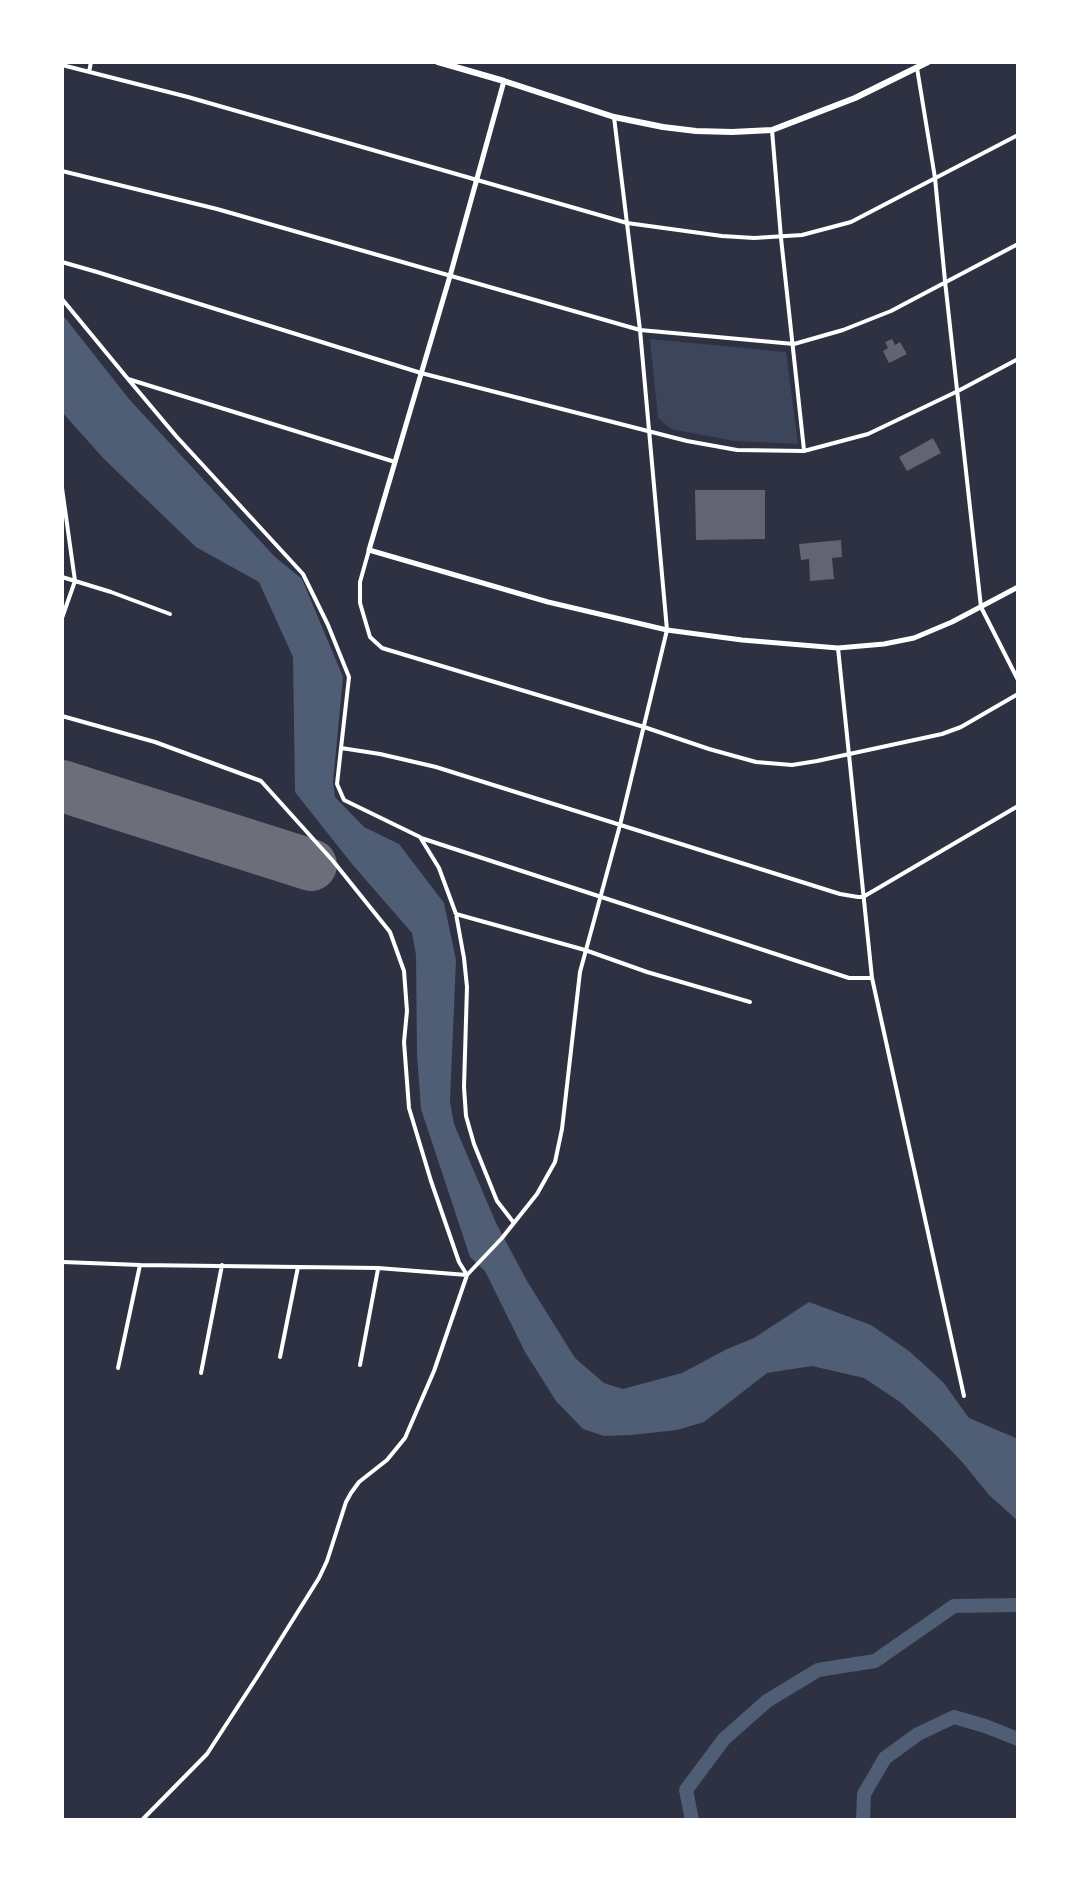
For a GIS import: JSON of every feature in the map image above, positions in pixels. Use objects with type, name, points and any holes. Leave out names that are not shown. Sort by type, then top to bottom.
[{"type":"main road","points":[[438,62],[614,117],[696,131],[772,130],[855,98],[928,62]]},
{"type":"street","points":[[89,72],[91,62]]},
{"type":"street","points":[[62,65],[203,101],[627,223],[722,236],[781,238],[851,222],[1018,135]]},
{"type":"street","points":[[917,68],[935,178],[981,607],[1018,680]]},
{"type":"street","points":[[504,81],[360,582],[359,592],[367,629],[374,642],[394,653],[709,749],[765,763],[792,765],[942,734],[961,727],[1018,694]]},
{"type":"street","points":[[142,1820],[218,1740],[319,1578],[351,1493],[359,1482],[387,1460],[405,1438],[434,1371],[467,1275],[537,1194],[555,1162],[562,1129],[577,984],[620,825],[667,630],[640,330],[614,117]]},
{"type":"street","points":[[772,130],[804,451]]},
{"type":"street","points":[[62,171],[217,209],[640,330],[794,344],[843,330],[891,311],[1018,244]]},
{"type":"street","points":[[62,262],[421,373],[687,441],[737,450],[804,451],[883,428],[1018,359]]},
{"type":"street","points":[[62,299],[176,436],[303,574],[349,677],[337,784],[344,800],[420,837],[849,978],[872,978]]},
{"type":"street","points":[[128,379],[395,462]]},
{"type":"street","points":[[62,488],[75,581],[62,618]]},
{"type":"street","points":[[369,550],[548,602],[667,630],[838,648],[914,638],[1018,587]]},
{"type":"street","points":[[62,577],[170,614]]},
{"type":"street","points":[[838,648],[872,978],[964,1396]]},
{"type":"street","points":[[62,716],[155,742],[261,781],[333,861],[390,932],[404,971],[407,1011],[404,1042],[409,1108],[449,1235],[467,1275]]},
{"type":"street","points":[[341,748],[436,767],[849,896],[863,897],[1018,806]]},
{"type":"street","points":[[420,837],[439,868],[456,914],[464,958],[467,987],[466,1116],[497,1201],[514,1223]]},
{"type":"street","points":[[456,914],[585,950],[659,976],[750,1002]]},
{"type":"street","points":[[63,1262],[378,1268],[467,1275]]},
{"type":"street","points":[[118,1368],[140,1265]]},
{"type":"street","points":[[201,1373],[222,1265]]},
{"type":"street","points":[[280,1357],[298,1267]]},
{"type":"street","points":[[360,1365],[378,1268]]},
{"type":"shaded area","points":[[62,314],[129,399],[275,557],[302,579],[343,677],[333,782],[335,797],[364,827],[399,844],[444,903],[456,960],[450,1101],[454,1124],[496,1223],[527,1281],[575,1358],[604,1383],[623,1389],[682,1373],[754,1338],[809,1302],[871,1325],[909,1351],[943,1382],[969,1418],[1018,1439],[1018,1521],[989,1495],[937,1436],[900,1402],[864,1378],[812,1366],[767,1373],[704,1422],[677,1430],[631,1435],[604,1436],[583,1429],[556,1401],[525,1352],[485,1271],[470,1257],[421,1109],[416,955],[412,933],[295,792],[293,657],[259,582],[196,547],[104,459],[62,412]]},
{"type":"shaded area","points":[[650,339],[786,352],[798,444],[734,441],[671,429],[658,418]]},
{"type":"building","points":[[892,339],[895,345],[900,342],[907,354],[889,363],[883,351],[888,348],[885,342]]},
{"type":"building","points":[[933,438],[941,453],[907,471],[899,457]]},
{"type":"building","points":[[695,490],[765,490],[765,539],[696,540]]},
{"type":"building","points":[[841,540],[842,557],[832,558],[834,579],[810,581],[809,559],[801,560],[799,544]]},
{"type":"waterway","points":[[692,1820],[686,1790],[724,1739],[767,1701],[818,1670],[875,1661],[954,1606],[1018,1605]]},
{"type":"waterway","points":[[863,1820],[864,1794],[885,1758],[918,1734],[954,1717],[1018,1739]]},
{"type":"runway","points":[[62,786],[311,865]]}]
